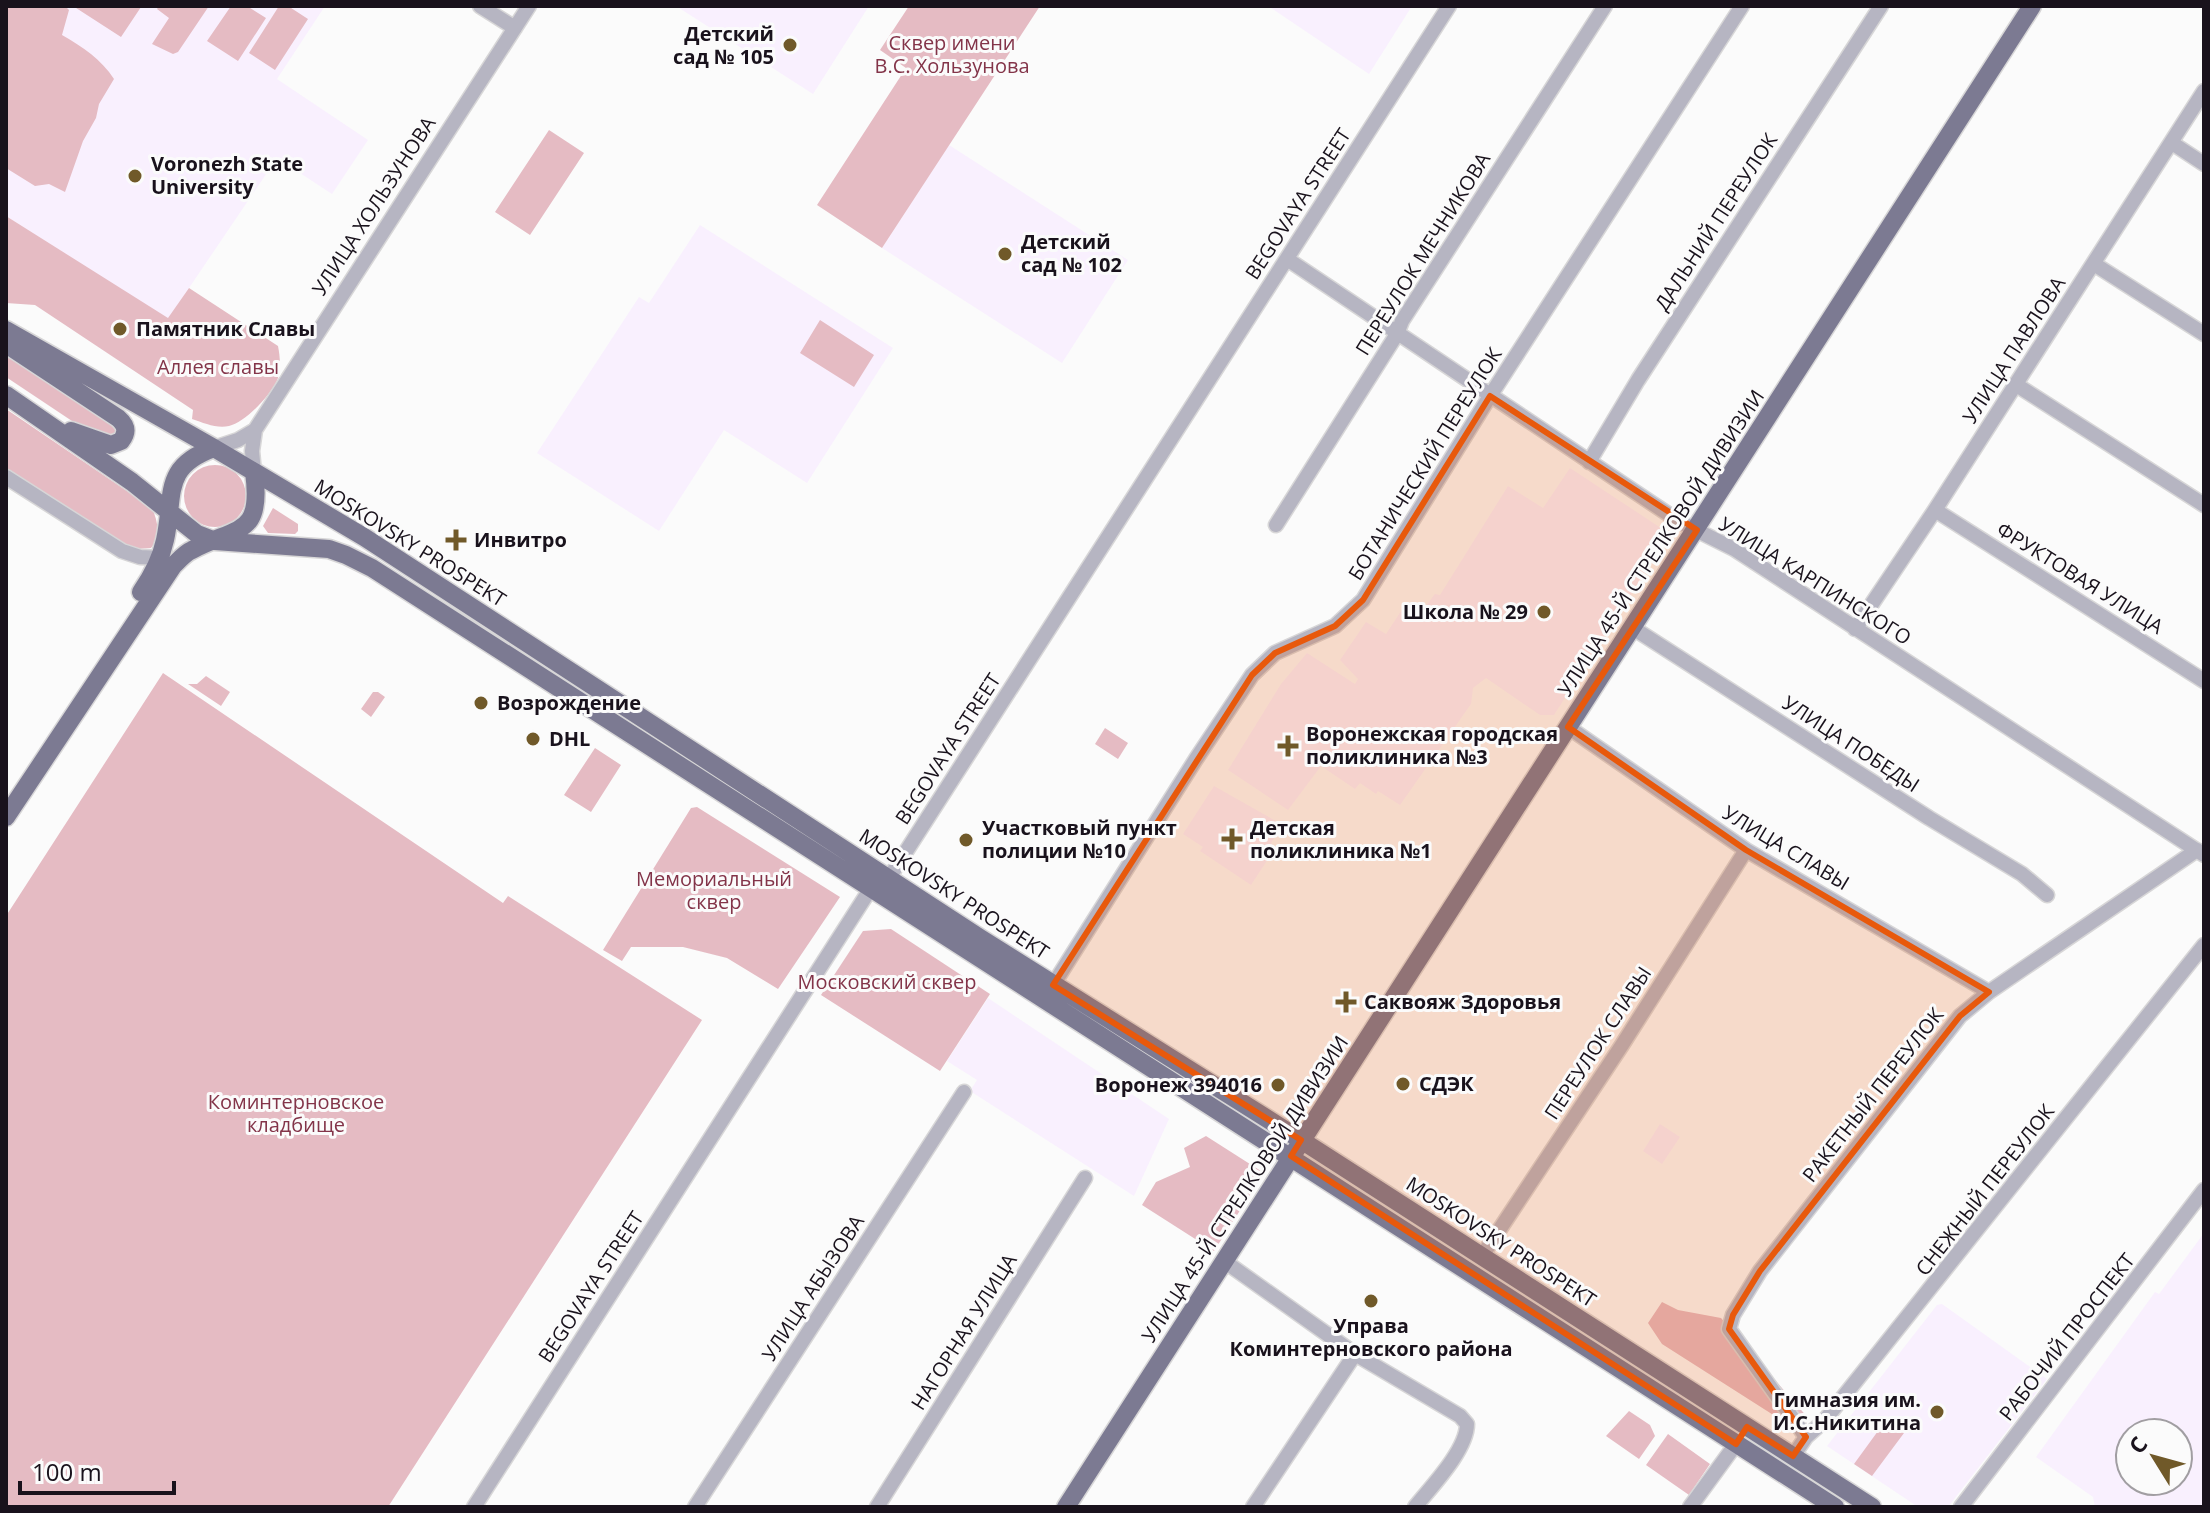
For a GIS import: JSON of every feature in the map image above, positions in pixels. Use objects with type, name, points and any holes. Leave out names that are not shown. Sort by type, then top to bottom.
[{"type":"main road","name":"УЛИЦА 45-Й СТРЕЛКОВОЙ ДИВИЗИИ","points":[[1066,1507],[2032,6]]},
{"type":"main road","name":"MOSKOVSKY PROSPEKT","points":[[6,330],[364,537],[1053,985],[1736,1444],[1835,1507]]},
{"type":"main road","points":[[6,344],[118,418],[126,432],[116,445],[103,444],[39,418]]},
{"type":"main road","name":"MOSKOVSKY PROSPEKT","points":[[6,395],[132,482],[186,527],[215,541],[329,549],[359,561],[871,888],[1296,1148],[1482,1256],[1872,1507]]},
{"type":"main road","points":[[6,801],[161,558],[174,478],[183,464],[197,454],[214,448]]},
{"type":"main road","points":[[6,817],[173,566],[190,550],[236,533],[249,521],[257,494],[254,472]]},
{"type":"main road","points":[[1736,1444],[1747,1427]]},
{"type":"street","points":[[480,6],[515,28]]},
{"type":"street","name":"УЛИЦА ХОЛЬЗУНОВА","points":[[255,430],[529,6]]},
{"type":"street","name":"BEGOVAYA STREET","points":[[474,1507],[871,888],[889,878],[1449,6]]},
{"type":"street","name":"ПЕРЕУЛОК МЕЧНИКОВА","points":[[1276,525],[1397,334],[1410,308],[1605,6]]},
{"type":"street","name":"БОТАНИЧЕСКИЙ ПЕРЕУЛОК","points":[[1053,985],[1252,675],[1275,653],[1335,626],[1363,600],[1490,396],[1742,6]]},
{"type":"street","name":"ДАЛЬНИЙ ПЕРЕУЛОК","points":[[1589,462],[1663,341],[1881,6]]},
{"type":"street","name":"УЛИЦА ПАВЛОВА","points":[[1855,629],[2204,91]]},
{"type":"street","points":[[2172,143],[2204,164]]},
{"type":"street","name":"УЛИЦА КАРПИНСКОГО","points":[[1287,259],[1589,462],[1697,530],[1734,549],[2201,852]]},
{"type":"street","points":[[2094,264],[2204,334]]},
{"type":"street","points":[[2015,384],[2204,505]]},
{"type":"street","points":[[214,448],[255,430]]},
{"type":"street","points":[[254,472],[252,451],[255,430]]},
{"type":"street","points":[[6,477],[122,551],[140,557],[161,558]]},
{"type":"street","name":"ФРУКТОВАЯ УЛИЦА","points":[[1935,510],[2204,681]]},
{"type":"street","name":"УЛИЦА ПОБЕДЫ","points":[[1633,628],[2022,874],[2047,895]]},
{"type":"street","name":"УЛИЦА СЛАВЫ","points":[[1568,727],[1746,850],[1989,992]]},
{"type":"street","name":"ПЕРЕУЛОК СЛАВЫ","points":[[1482,1256],[1746,850]]},
{"type":"street","name":"РАКЕТНЫЙ ПЕРЕУЛОК","points":[[1806,1437],[1729,1329],[1733,1315],[1760,1271],[1960,1016],[1989,992],[2201,852]]},
{"type":"street","name":"СНЕЖНЫЙ ПЕРЕУЛОК","points":[[1793,1456],[1926,1296],[2204,945]]},
{"type":"street","name":"УЛИЦА АБЫЗОВА","points":[[695,1507],[964,1092]]},
{"type":"street","name":"НАГОРНАЯ УЛИЦА","points":[[877,1507],[1085,1178]]},
{"type":"street","name":"РАБОЧИЙ ПРОСПЕКТ","points":[[1961,1507],[2204,1190]]},
{"type":"street","points":[[1224,1261],[1355,1354],[1460,1416],[1467,1424],[1467,1433],[1453,1457],[1415,1507]]},
{"type":"street","points":[[1253,1507],[1355,1354]]},
{"type":"street","points":[[1690,1507],[1736,1444]]},
{"type":"highlighted area","points":[[1490,396],[1697,530],[1568,727],[1746,850],[1989,992],[1960,1016],[1760,1271],[1733,1315],[1729,1329],[1806,1437],[1793,1456],[1747,1427],[1736,1444],[1291,1156],[1301,1140],[1053,985],[1252,675],[1275,653],[1335,626],[1363,600]]},
{"type":"shaded area","name":"Voronezh State University","points":[[6,6],[325,6],[277,79],[368,140],[332,194],[277,158],[168,319],[6,216]]},
{"type":"shaded area","name":"Детский сад № 105","points":[[676,6],[869,6],[813,94]]},
{"type":"shaded area","points":[[1268,6],[1412,6],[1369,74]]},
{"type":"shaded area","name":"Детский сад № 102","points":[[949,145],[1128,260],[1062,363],[882,248]]},
{"type":"shaded area","points":[[700,225],[893,348],[807,483],[724,430],[659,531],[537,453],[639,297],[649,303]]},
{"type":"shaded area","points":[[1570,468],[1670,534],[1554,715],[1540,715],[1486,678],[1473,688],[1471,704],[1400,805],[1360,783],[1355,789],[1321,766],[1288,810],[1228,770],[1281,684],[1307,653],[1355,684],[1358,679],[1340,660],[1366,622],[1386,634],[1403,608],[1417,617],[1435,594],[1440,595],[1508,486],[1543,508]]},
{"type":"shaded area","name":"Воронежская городская поликлиника №3","points":[[1214,786],[1283,825],[1271,843],[1276,847],[1251,885],[1200,851],[1203,847],[1183,834]]},
{"type":"shaded area","points":[[988,998],[1169,1119],[1134,1196],[970,1091],[977,1080],[947,1061]]},
{"type":"shaded area","points":[[1660,1124],[1680,1137],[1662,1164],[1643,1151]]},
{"type":"shaded area","points":[[2204,1233],[2204,1507],[2095,1507],[2093,1497],[2036,1457],[2155,1292],[2159,1294]]},
{"type":"shaded area","name":"Гимназия им. И.С.Никитина","points":[[1942,1304],[2047,1379],[1948,1507],[1918,1507],[1827,1446],[1937,1305]]},
{"type":"green space","points":[[6,6],[65,6],[69,10],[62,35],[91,54],[114,79],[99,104],[65,192],[49,184],[35,186],[6,168]]},
{"type":"green space","points":[[73,6],[140,6],[141,7],[121,37]]},
{"type":"green space","points":[[159,6],[209,6],[178,52],[173,54],[152,44],[169,18],[157,9]]},
{"type":"green space","points":[[231,6],[247,6],[266,18],[238,61],[207,41]]},
{"type":"green space","points":[[279,6],[288,6],[308,19],[275,70],[249,53]]},
{"type":"green space","name":"Сквер имени В.С. Хользунова","points":[[909,6],[1040,6],[882,248],[817,205],[906,68],[880,50]]},
{"type":"green space","points":[[549,130],[584,153],[530,235],[495,212]]},
{"type":"green space","name":"Аллея славы","points":[[6,216],[168,318],[189,288],[278,346],[280,370],[275,384],[258,406],[235,424],[224,427],[206,424],[192,419],[193,410],[35,305],[6,303]]},
{"type":"green space","points":[[820,320],[874,355],[854,387],[800,353]]},
{"type":"green space","points":[[6,349],[119,422],[113,441],[75,423],[6,377]]},
{"type":"green space","points":[[6,409],[152,508],[158,529],[151,548],[136,549],[124,545],[6,470]]},
{"type":"green space","points":[[215,465],[237,474],[246,496],[237,518],[215,527],[193,518],[184,496],[193,474]]},
{"type":"green space","points":[[273,508],[298,524],[295,534],[268,533],[263,526]]},
{"type":"green space","name":"Коминтерновское кладбище","points":[[163,673],[503,903],[508,896],[702,1020],[388,1507],[6,1507],[6,916]]},
{"type":"green space","points":[[206,676],[230,692],[221,706],[188,684],[197,684]]},
{"type":"green space","points":[[373,692],[385,697],[371,717],[361,709]]},
{"type":"green space","points":[[1105,728],[1128,743],[1118,759],[1095,744]]},
{"type":"green space","points":[[595,748],[621,765],[591,812],[564,795]]},
{"type":"green space","name":"Мемориальный сквер","points":[[697,807],[840,897],[778,989],[727,958],[683,947],[631,947],[622,961],[603,950],[691,808]]},
{"type":"green space","name":"Московский сквер","points":[[891,929],[990,994],[940,1071],[821,995],[863,931]]},
{"type":"green space","points":[[1206,1136],[1264,1173],[1214,1251],[1142,1205],[1156,1182],[1190,1167],[1184,1148]]},
{"type":"green space","points":[[1662,1302],[1678,1310],[1721,1318],[1809,1419],[1800,1432],[1662,1344],[1648,1323]]},
{"type":"green space","points":[[1629,1411],[1650,1425],[1655,1436],[1639,1459],[1606,1436]]},
{"type":"green space","points":[[1886,1420],[1904,1433],[1872,1476],[1854,1464]]},
{"type":"green space","points":[[1668,1434],[1710,1464],[1689,1495],[1646,1465]]},
{"type":"place","name":"Детский сад № 105","points":[[790,45]]},
{"type":"place","name":"Voronezh State University","points":[[135,176]]},
{"type":"place","name":"Детский сад № 102","points":[[1005,254]]},
{"type":"place","name":"Памятник Славы","points":[[120,329]]},
{"type":"place","name":"Инвитро","points":[[456,540]]},
{"type":"place","name":"Школа № 29","points":[[1544,612]]},
{"type":"place","name":"Возрождение","points":[[481,703]]},
{"type":"place","name":"DHL","points":[[533,739]]},
{"type":"place","name":"Воронежская городская поликлиника №3","points":[[1288,746]]},
{"type":"place","name":"Детская поликлиника №1","points":[[1232,839]]},
{"type":"place","name":"Участковый пункт полиции №10","points":[[966,840]]},
{"type":"place","name":"Саквояж Здоровья","points":[[1346,1002]]},
{"type":"place","name":"СДЭК","points":[[1403,1084]]},
{"type":"place","name":"Воронеж 394016","points":[[1278,1085]]},
{"type":"place","name":"Управа Коминтерновского района","points":[[1371,1301]]},
{"type":"place","name":"Гимназия им. И.С.Никитина","points":[[1937,1412]]}]
